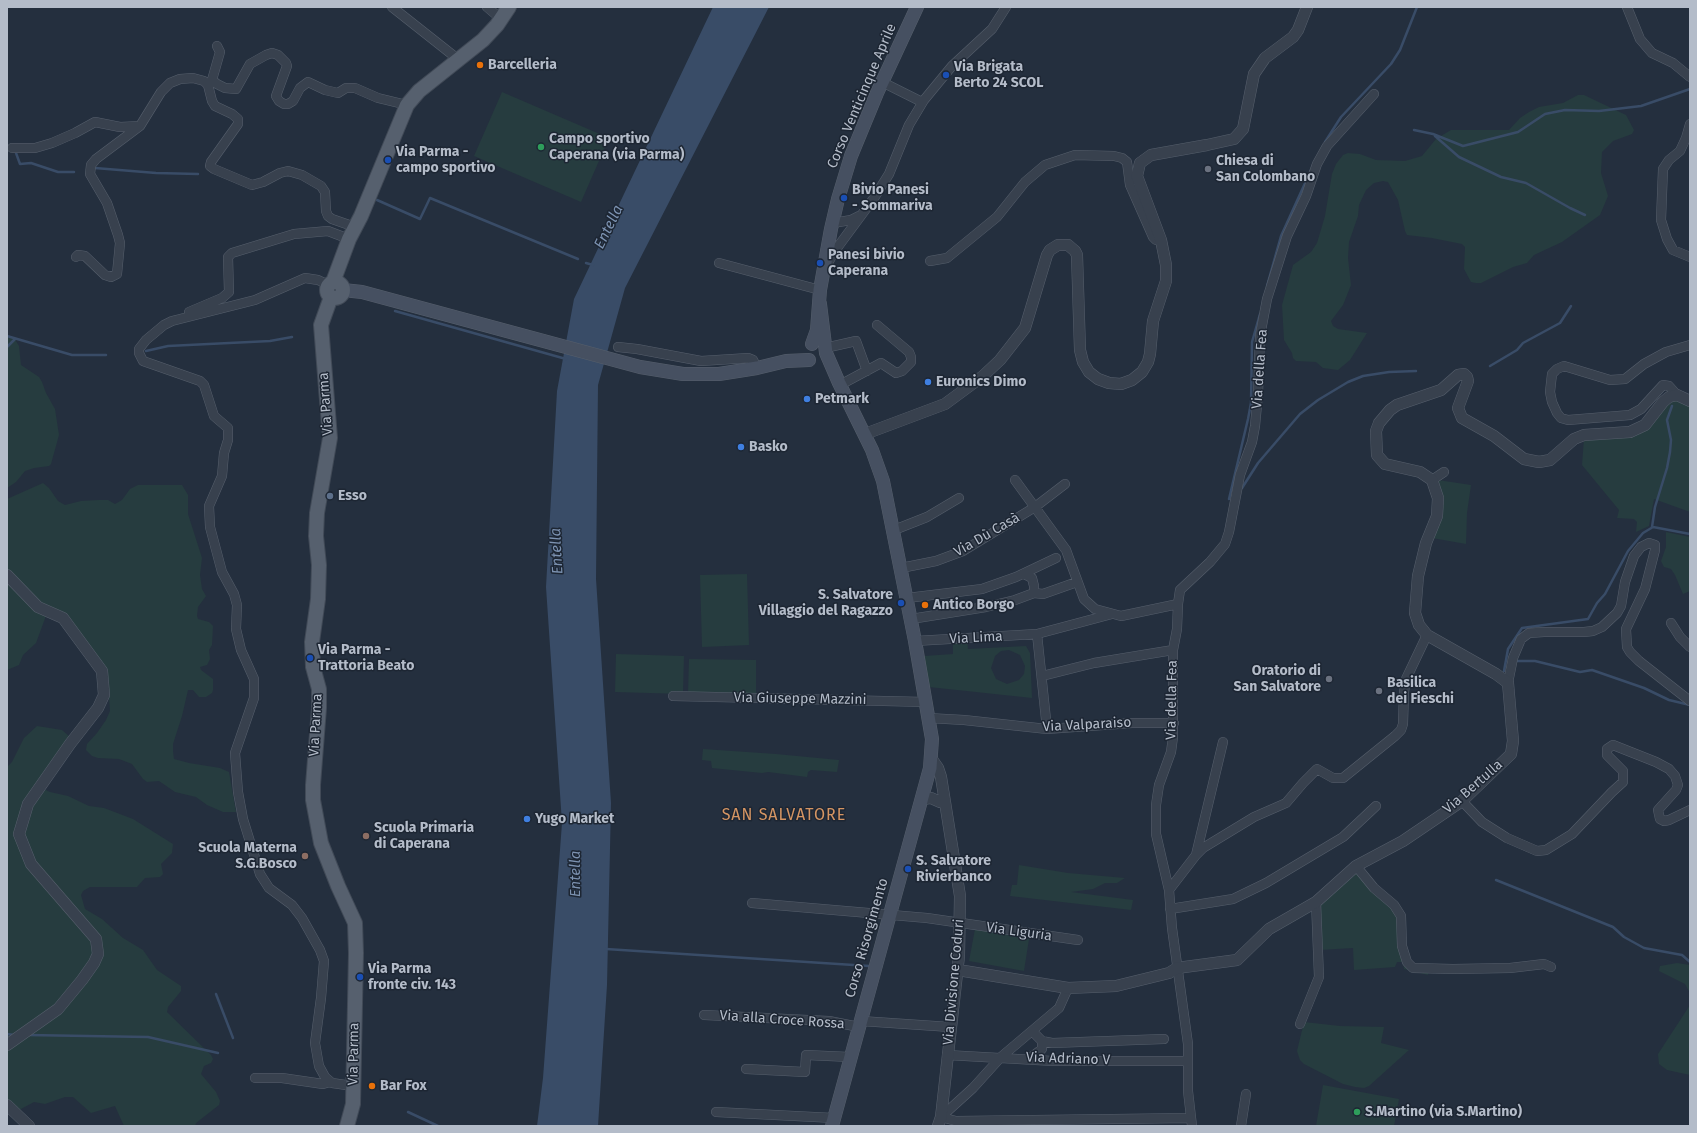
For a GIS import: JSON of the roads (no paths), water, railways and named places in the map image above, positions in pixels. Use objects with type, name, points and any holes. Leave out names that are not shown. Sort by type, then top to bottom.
[{"type":"main road","name":"Via Parma","points":[[347,1126],[353,1104],[356,953],[355,923],[321,843],[313,800],[313,784],[320,708],[319,689],[313,667],[312,642],[318,600],[320,566],[316,536],[317,513],[330,438],[321,325],[352,233],[408,106],[419,91],[483,40],[509,7]]},
{"type":"main road","name":"Corso Venticinque Aprile","points":[[894,530],[883,481],[865,434],[839,384],[816,353],[822,273],[838,199],[851,156],[882,82],[917,7]]},
{"type":"main road","points":[[334,288],[362,292],[640,367],[683,374],[699,375],[731,373],[816,353]]},
{"type":"main road","name":"Corso Risorgimento","points":[[833,1122],[922,799],[931,758],[932,739],[926,702],[894,530]]},
{"type":"street","points":[[392,7],[459,60]]},
{"type":"street","points":[[487,7],[501,19]]},
{"type":"street","points":[[822,273],[846,234],[862,214],[889,174],[908,125],[922,102],[952,66],[992,29],[1006,7]]},
{"type":"street","points":[[865,434],[945,404],[983,376],[1000,360],[1025,328],[1048,255],[1053,247],[1058,245],[1063,244],[1072,247],[1077,256],[1080,350],[1082,362],[1089,372],[1098,379],[1115,384],[1121,384],[1132,380],[1142,372],[1148,362],[1153,335],[1153,321],[1166,281],[1166,265],[1162,240],[1139,183],[1137,169],[1140,163],[1150,155],[1234,139],[1239,134],[1245,121],[1254,74],[1264,58],[1293,37],[1298,30],[1307,7]]},
{"type":"street","points":[[1627,7],[1640,39],[1652,53],[1673,64],[1690,77]]},
{"type":"street","points":[[216,46],[220,52],[212,80],[225,88],[236,89],[250,64],[266,54],[272,53],[278,55],[286,63],[276,96],[279,101],[284,104],[288,104],[293,101],[300,88],[308,82],[325,90],[338,93],[346,88],[355,88],[378,98],[408,106]]},
{"type":"street","points":[[76,257],[78,255],[85,256],[105,275],[111,277],[117,274],[120,243],[118,234],[107,203],[90,174],[90,165],[140,126],[161,92],[170,83],[180,79],[193,78],[204,81],[208,85],[212,101],[215,106],[232,114],[238,119],[238,124],[213,158],[210,166],[252,185],[263,182],[280,173],[288,172],[302,175],[322,186],[325,192],[326,211],[328,216],[352,233]]},
{"type":"street","points":[[882,82],[922,102]]},
{"type":"street","name":"Via della Fea","points":[[1192,1122],[1188,1091],[1188,1044],[1177,968],[1169,890],[1156,834],[1156,805],[1159,785],[1171,752],[1174,723],[1173,650],[1177,629],[1180,590],[1210,562],[1225,544],[1229,532],[1240,475],[1252,442],[1255,426],[1258,394],[1260,336],[1267,299],[1287,236],[1306,196],[1317,164],[1327,146],[1374,94]]},
{"type":"street","points":[[12,148],[34,148],[52,143],[75,134],[95,122],[120,126],[140,126]]},
{"type":"street","points":[[1690,124],[1680,151],[1669,160],[1666,170],[1661,225],[1673,250],[1690,257]]},
{"type":"street","points":[[930,261],[947,258],[997,217],[1025,182],[1044,165],[1075,155],[1114,156],[1122,158],[1127,162],[1130,184],[1153,237],[1156,240],[1162,240]]},
{"type":"street","points":[[846,234],[838,234],[832,226],[852,220],[862,214]]},
{"type":"street","points":[[178,319],[182,314],[194,311],[226,295],[229,292],[228,257],[232,253],[285,236],[300,233],[328,231],[352,233]]},
{"type":"street","points":[[719,263],[820,290]]},
{"type":"street","points":[[330,1082],[325,1077],[319,1066],[316,1043],[322,998],[324,961],[320,950],[302,918],[292,905],[269,888],[260,874],[243,818],[238,792],[235,753],[254,698],[254,679],[241,650],[236,629],[237,605],[234,594],[222,572],[210,527],[209,506],[222,476],[224,452],[228,440],[228,428],[214,416],[204,385],[200,382],[143,361],[140,357],[139,349],[146,340],[164,325],[178,319],[255,300],[305,278],[318,280],[334,288]]},
{"type":"street","points":[[839,384],[881,363],[896,374],[911,362],[912,357],[908,352],[877,325]]},
{"type":"street","points":[[816,353],[856,341],[867,371]]},
{"type":"street","points":[[1690,345],[1666,352],[1644,364],[1625,379],[1610,380],[1564,366],[1557,369],[1552,374],[1550,392],[1552,402],[1557,413],[1561,418],[1568,420],[1630,416],[1642,409],[1663,385],[1669,386],[1677,395],[1690,400]]},
{"type":"street","points":[[618,347],[701,360],[748,358],[753,360],[756,368]]},
{"type":"street","points":[[1677,395],[1669,397],[1645,425],[1630,432],[1584,435],[1574,439],[1550,460],[1539,462],[1524,459],[1494,436],[1462,418],[1458,408],[1468,379],[1466,375],[1460,374],[1441,390],[1397,405],[1390,410],[1379,423],[1376,431],[1377,455],[1385,464],[1420,472],[1432,480],[1438,498],[1437,516],[1426,543],[1418,576],[1415,606],[1415,613],[1419,625],[1427,635],[1496,674],[1508,683],[1513,658],[1521,639],[1525,636],[1544,632],[1593,631],[1602,627],[1621,606],[1625,582],[1634,556],[1641,547],[1649,543],[1655,546],[1655,550],[1645,589],[1626,629],[1627,647],[1639,661],[1690,701]]},
{"type":"street","points":[[1432,480],[1444,472]]},
{"type":"street","points":[[1015,480],[1066,550],[1084,599],[1095,609],[1122,616],[1178,604]]},
{"type":"street","name":"Via Dù Casà","points":[[901,568],[936,562],[956,554],[1035,507],[1065,484]]},
{"type":"street","points":[[894,530],[927,517],[959,498]]},
{"type":"street","points":[[907,598],[982,589],[1024,574],[1056,558]]},
{"type":"street","points":[[1024,574],[1032,578],[1034,593]]},
{"type":"street","points":[[7,575],[38,607],[64,618],[102,671],[104,696],[98,708],[70,744],[28,804],[19,834],[31,864],[96,940],[98,954],[94,963],[82,980],[58,1009],[7,1045]]},
{"type":"street","points":[[911,619],[986,607],[1034,593],[1043,594],[1077,582]]},
{"type":"street","name":"Via Lima","points":[[916,642],[1037,634],[1112,614]]},
{"type":"street","points":[[1671,623],[1680,637],[1690,647]]},
{"type":"street","points":[[1037,634],[1047,729]]},
{"type":"street","points":[[1169,890],[1203,848],[1250,819],[1286,803],[1303,783],[1318,769],[1333,778],[1343,778],[1396,736],[1404,724],[1406,680],[1427,635]]},
{"type":"street","name":"Via della Fea","points":[[1042,676],[1094,663],[1173,650]]},
{"type":"street","name":"Via Bertulla","points":[[958,970],[1068,988],[1116,986],[1169,973],[1177,968],[1237,960],[1269,929],[1316,902],[1356,866],[1403,841],[1462,801],[1511,754],[1513,741],[1508,683]]},
{"type":"street","name":"Via Giuseppe Mazzini","points":[[673,696],[926,702]]},
{"type":"street","name":"Via Valparaiso","points":[[928,718],[964,720],[1047,729],[1132,723],[1174,723]]},
{"type":"street","points":[[1196,855],[1223,742]]},
{"type":"street","points":[[1462,801],[1482,822],[1507,838],[1538,851],[1546,850],[1572,834],[1623,782],[1623,771],[1607,755],[1607,749],[1613,745],[1656,762],[1669,769],[1675,776],[1678,784],[1676,790],[1658,810],[1660,819],[1664,821],[1669,820],[1690,810]]},
{"type":"street","name":"Via Divisione Coduri","points":[[931,758],[938,768],[941,777],[960,896],[961,923],[958,970],[939,1122]]},
{"type":"street","name":"Via Divisione Coduri","points":[[928,774],[933,781],[946,814]]},
{"type":"street","points":[[922,799],[931,798],[940,802]]},
{"type":"street","points":[[1170,909],[1233,899],[1266,883],[1343,837],[1376,806]]},
{"type":"street","points":[[1356,866],[1374,888],[1394,905],[1401,916],[1402,946],[1406,962],[1413,968],[1496,968],[1544,964],[1551,967]]},
{"type":"street","points":[[1300,1024],[1319,977],[1316,902]]},
{"type":"street","name":"Via Liguria","points":[[752,903],[890,915],[961,923],[1078,940]]},
{"type":"street","points":[[939,1122],[1001,1057],[1058,1008],[1068,988]]},
{"type":"street","name":"Via alla Croce Rossa","points":[[704,1015],[950,1028]]},
{"type":"street","points":[[1032,1031],[1042,1041],[1097,1042],[1164,1039]]},
{"type":"street","points":[[1028,1059],[1042,1049],[1042,1041]]},
{"type":"street","points":[[746,1069],[805,1072],[806,1055],[850,1057]]},
{"type":"street","name":"Via Adriano V","points":[[947,1055],[1053,1060],[1188,1061]]},
{"type":"street","points":[[255,1078],[282,1078],[323,1084],[330,1082],[353,1086]]},
{"type":"street","points":[[1241,1126],[1246,1094]]},
{"type":"street","points":[[7,1105],[29,1126]]},
{"type":"street","points":[[716,1112],[833,1122]]},
{"type":"street","points":[[939,1122],[1192,1122]]},
{"type":"water","name":"Entella","points":[[713,7],[769,7],[625,288],[598,385],[596,579],[611,803],[607,985],[598,1126],[537,1126],[543,1078],[562,823],[546,587],[557,391],[574,299]]},
{"type":"waterway","points":[[1325,142],[1341,117],[1391,64],[1400,50],[1417,7]]},
{"type":"waterway","points":[[1414,130],[1433,134],[1463,146],[1518,132],[1545,114],[1565,110],[1599,111],[1641,106],[1690,89]]},
{"type":"waterway","points":[[1435,136],[1459,157],[1501,177],[1526,183],[1585,215]]},
{"type":"waterway","points":[[16,153],[20,164],[31,163],[58,172],[74,172]]},
{"type":"waterway","points":[[95,168],[156,173],[198,174]]},
{"type":"waterway","points":[[1267,286],[1281,236],[1311,170]]},
{"type":"waterway","points":[[377,200],[420,219],[430,198],[578,259]]},
{"type":"waterway","points":[[586,263],[593,265]]},
{"type":"waterway","points":[[1490,366],[1517,350],[1523,343],[1560,323],[1571,306]]},
{"type":"waterway","points":[[395,311],[566,359]]},
{"type":"waterway","points":[[1229,499],[1251,403],[1252,342],[1260,314]]},
{"type":"waterway","points":[[7,336],[72,355],[106,355]]},
{"type":"waterway","points":[[146,351],[168,346],[270,341],[292,337]]},
{"type":"waterway","points":[[7,347],[15,339]]},
{"type":"waterway","points":[[1240,488],[1242,488],[1258,463],[1300,414],[1318,400],[1348,382],[1363,376],[1389,372],[1416,371]]},
{"type":"waterway","points":[[1652,527],[1655,507],[1667,468],[1670,452],[1671,440],[1667,420],[1672,406]]},
{"type":"waterway","points":[[1504,671],[1508,649],[1522,628],[1588,619],[1597,603],[1605,594],[1628,551],[1643,533],[1653,527],[1690,534]]},
{"type":"waterway","points":[[1515,661],[1535,661],[1580,672],[1592,670],[1644,688],[1669,700],[1690,705]]},
{"type":"waterway","points":[[1496,880],[1613,927],[1624,937],[1644,948],[1682,955],[1690,962]]},
{"type":"waterway","points":[[606,949],[869,966]]},
{"type":"waterway","points":[[216,994],[233,1038]]},
{"type":"waterway","points":[[7,1034],[14,1035]]},
{"type":"waterway","points":[[27,1035],[148,1037],[218,1053]]},
{"type":"waterway","points":[[408,1112],[438,1126]]},
{"type":"place","name":"Barcelleria","points":[[480,65]]},
{"type":"place","name":"Via Brigata Berto 24 SCOL","points":[[946,75]]},
{"type":"place","name":"Campo sportivo Caperana (via Parma)","points":[[541,147]]},
{"type":"place","name":"Via Parma - campo sportivo","points":[[388,160]]},
{"type":"place","name":"Chiesa di San Colombano","points":[[1208,169]]},
{"type":"place","name":"Bivio Panesi - Sommariva","points":[[844,198]]},
{"type":"place","name":"Panesi bivio Caperana","points":[[820,263]]},
{"type":"place","name":"Euronics Dimo","points":[[928,382]]},
{"type":"place","name":"Petmark","points":[[807,399]]},
{"type":"place","name":"Basko","points":[[741,447]]},
{"type":"place","name":"Esso","points":[[330,496]]},
{"type":"place","name":"S. Salvatore Villaggio del Ragazzo","points":[[901,603]]},
{"type":"place","name":"Antico Borgo","points":[[925,605]]},
{"type":"place","name":"Via Parma - Trattoria Beato","points":[[310,658]]},
{"type":"place","name":"Oratorio di San Salvatore","points":[[1329,679]]},
{"type":"place","name":"Basilica dei Fieschi","points":[[1379,691]]},
{"type":"place","name":"Yugo Market","points":[[527,819]]},
{"type":"place","name":"Scuola Primaria di Caperana","points":[[366,836]]},
{"type":"place","name":"Scuola Materna S.G.Bosco","points":[[305,856]]},
{"type":"place","name":"S. Salvatore Rivierbanco","points":[[908,869]]},
{"type":"place","name":"Via Parma fronte civ. 143","points":[[360,977]]},
{"type":"place","name":"Bar Fox","points":[[372,1086]]},
{"type":"place","name":"S.Martino (via S.Martino)","points":[[1357,1112]]},
{"type":"district","name":"SAN SALVATORE","points":[[784,816]]}]
